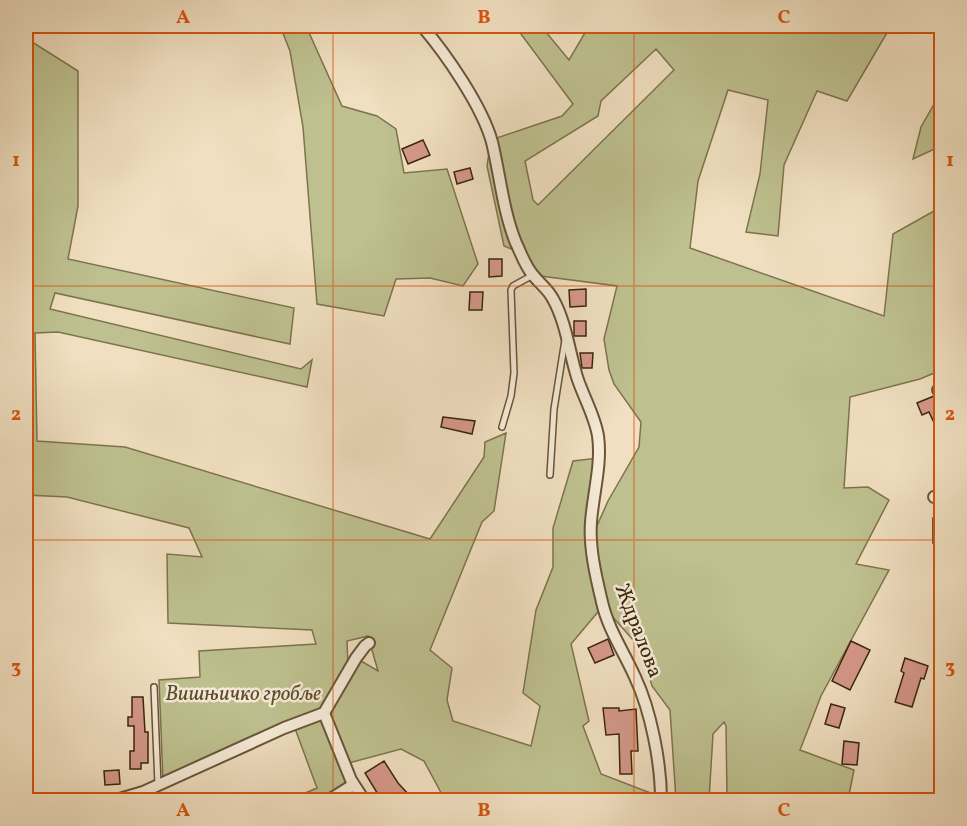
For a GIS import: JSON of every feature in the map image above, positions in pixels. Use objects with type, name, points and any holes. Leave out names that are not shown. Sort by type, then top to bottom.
[{"type":"street","name":"Ждралова","points":[[422,26],[458,76],[485,123],[512,232],[532,275],[553,298],[577,377],[594,420],[599,451],[591,539],[597,578],[603,606],[617,645],[635,677],[644,701],[655,746],[661,801]]},
{"type":"street","points":[[116,801],[324,713],[356,658],[369,643]]},
{"type":"street","points":[[324,713],[353,785],[364,801]]},
{"type":"street","points":[[329,801],[353,785]]},
{"type":"lane","points":[[502,427],[511,396],[514,373],[511,290],[532,275]]},
{"type":"lane","name":"Ждралова","points":[[550,475],[554,409],[566,336]]},
{"type":"lane","points":[[154,687],[158,785]]},
{"type":"green space","points":[[280,26],[306,26],[342,106],[377,116],[396,129],[404,173],[447,169],[478,264],[463,286],[430,278],[396,279],[384,316],[317,304],[303,127],[290,51]]},
{"type":"green space","name":"Вишњичко гробље","points":[[515,26],[541,26],[569,60],[589,26],[891,26],[847,101],[817,91],[784,165],[778,236],[746,232],[760,174],[768,100],[728,90],[698,181],[690,248],[884,316],[893,234],[941,207],[941,373],[939,371],[920,379],[850,397],[844,488],[868,487],[889,500],[856,564],[889,570],[821,696],[800,750],[854,770],[848,800],[750,800],[727,797],[726,726],[724,722],[713,734],[709,800],[676,800],[670,710],[652,686],[642,650],[603,606],[571,644],[589,721],[583,726],[601,774],[661,797],[661,800],[445,800],[424,761],[401,749],[345,764],[351,780],[322,800],[289,800],[317,788],[293,723],[163,780],[159,680],[200,677],[199,651],[316,644],[312,630],[168,623],[167,554],[202,557],[189,528],[67,497],[26,495],[26,38],[78,71],[78,206],[68,259],[294,308],[290,344],[55,293],[50,309],[301,369],[312,360],[307,387],[58,332],[35,333],[37,441],[125,447],[430,539],[484,457],[485,442],[506,433],[494,511],[482,522],[430,650],[452,668],[447,700],[453,721],[531,746],[540,706],[523,693],[536,610],[553,567],[553,528],[573,461],[598,458],[592,537],[608,501],[639,447],[641,422],[614,384],[609,370],[604,339],[617,286],[533,275],[521,253],[504,246],[487,166],[491,140],[562,116],[573,104]],"holes":[[[656,49],[674,70],[538,205],[533,200],[525,161],[598,116],[601,101]],[[368,636],[378,671],[356,658],[348,666],[347,641]]]},
{"type":"green space","points":[[941,92],[941,146],[913,159],[921,127]]},
{"type":"building","points":[[423,140],[430,155],[408,164],[402,149]]},
{"type":"building","points":[[470,168],[473,179],[457,184],[454,172]]},
{"type":"building","points":[[489,259],[502,259],[502,276],[489,277]]},
{"type":"building","points":[[586,289],[586,306],[570,307],[569,290]]},
{"type":"building","points":[[470,292],[483,292],[482,310],[469,310]]},
{"type":"building","points":[[574,321],[586,321],[586,336],[574,336]]},
{"type":"building","points":[[580,353],[593,353],[592,368],[582,368]]},
{"type":"building","points":[[934,396],[942,415],[942,440],[929,412],[922,415],[917,403]]},
{"type":"building","points":[[443,417],[475,421],[472,434],[441,427]]},
{"type":"building","points":[[933,518],[942,518],[942,543],[933,543]]},
{"type":"building","points":[[608,639],[614,655],[595,663],[588,648]]},
{"type":"building","points":[[851,641],[870,650],[850,690],[832,681]]},
{"type":"building","points":[[905,658],[928,666],[924,679],[921,678],[912,707],[895,702],[904,673],[901,671]]},
{"type":"building","points":[[132,697],[143,697],[145,732],[148,732],[148,763],[141,763],[141,769],[130,769],[130,751],[134,751],[134,726],[128,726],[128,717],[132,717]]},
{"type":"building","points":[[831,704],[845,708],[839,728],[825,724]]},
{"type":"building","points":[[603,708],[619,708],[619,711],[636,709],[638,751],[631,751],[632,774],[620,774],[619,734],[606,735]]},
{"type":"building","points":[[844,741],[859,743],[857,765],[842,764]]},
{"type":"building","points":[[384,761],[398,783],[410,796],[405,801],[382,801],[365,773]]},
{"type":"building","points":[[119,770],[120,784],[105,785],[104,771]]}]
